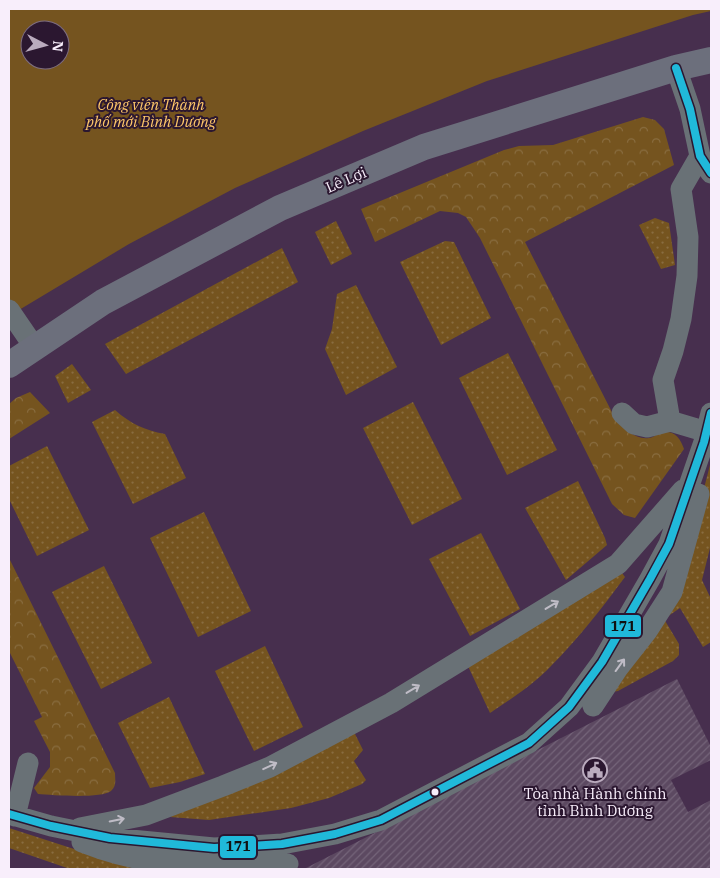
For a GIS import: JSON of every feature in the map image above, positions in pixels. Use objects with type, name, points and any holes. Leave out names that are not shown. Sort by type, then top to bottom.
[{"type":"main road","name":"Lê Lợi","points":[[9,365],[103,302],[280,208],[424,146],[676,68],[711,60]]},
{"type":"lane","points":[[670,421],[662,380],[673,351],[681,319],[687,276],[688,238],[681,189],[706,165],[676,68]]},
{"type":"lane","points":[[9,310],[35,348]]},
{"type":"lane","points":[[622,414],[634,424],[647,427],[670,421],[708,429]]},
{"type":"lane","points":[[9,770],[28,763],[12,815],[110,838],[285,854],[335,834],[381,820],[529,743],[569,708],[602,662],[669,544],[708,429]]},
{"type":"lane","points":[[593,706],[672,592],[706,466],[708,429]]},
{"type":"lane","points":[[63,828],[146,815],[224,786],[270,766],[391,703],[618,564],[690,482]]},
{"type":"green space","name":"Công viên Thành phố mới Bình Dương","points":[[9,9],[711,9],[711,11],[693,15],[487,81],[363,131],[235,188],[129,244],[9,316]]},
{"type":"green space","points":[[643,117],[655,120],[664,129],[674,165],[525,242],[617,422],[631,433],[644,438],[650,438],[665,432],[672,433],[678,438],[684,449],[635,518],[624,515],[612,504],[480,238],[466,217],[458,213],[440,211],[375,242],[361,209],[504,150],[519,146],[553,145]]},
{"type":"green space","points":[[655,218],[669,223],[675,265],[661,269],[639,225]]},
{"type":"green space","points":[[336,221],[352,254],[331,265],[315,232]]},
{"type":"green space","points":[[445,241],[454,242],[491,318],[441,345],[400,262]]},
{"type":"green space","points":[[282,248],[298,282],[126,374],[105,344]]},
{"type":"green space","points":[[356,285],[397,367],[346,395],[325,349],[332,329],[337,294]]},
{"type":"green space","points":[[508,353],[557,450],[507,475],[459,378]]},
{"type":"green space","points":[[72,364],[91,390],[68,403],[55,376]]},
{"type":"green space","points":[[30,392],[50,413],[9,439],[9,404],[16,398]]},
{"type":"green space","points":[[413,402],[462,499],[412,525],[363,428]]},
{"type":"green space","points":[[115,410],[138,426],[165,434],[186,478],[133,504],[92,422]]},
{"type":"green space","points":[[47,446],[89,530],[37,556],[9,499],[9,466]]},
{"type":"green space","points":[[711,461],[711,544],[702,580],[711,599],[711,642],[703,647],[680,608],[664,619],[679,644],[679,655],[673,661],[618,691],[612,692],[679,586]]},
{"type":"green space","points":[[578,481],[607,545],[566,580],[525,508]]},
{"type":"green space","points":[[204,512],[251,611],[198,637],[150,538]]},
{"type":"green space","points":[[481,533],[520,609],[470,636],[429,559]]},
{"type":"green space","points":[[9,558],[115,773],[114,787],[111,791],[97,795],[76,796],[38,794],[34,788],[50,767],[50,752],[34,721],[42,717],[9,651]]},
{"type":"green space","points":[[104,566],[152,663],[101,689],[52,592]]},
{"type":"green space","points":[[622,573],[625,577],[590,623],[561,656],[529,686],[490,713],[467,664]]},
{"type":"green space","points":[[265,646],[303,727],[254,751],[215,671]]},
{"type":"green space","points":[[169,697],[205,774],[180,782],[150,788],[118,723]]},
{"type":"green space","points":[[354,732],[363,750],[354,761],[366,780],[362,784],[329,798],[291,808],[209,820],[170,817]]},
{"type":"green space","points":[[9,828],[136,869],[70,869],[9,848]]},
{"type":"building","name":"Tòa nhà Hành chính tỉnh Bình Dương","points":[[677,679],[711,747],[711,760],[671,780],[688,812],[711,800],[711,869],[304,869]]},
{"type":"transit line","name":"171","points":[[676,68],[690,109],[700,156],[711,173]]},
{"type":"transit line","name":"171","points":[[9,814],[51,826],[110,838],[214,848],[282,844],[335,834],[381,820],[529,743],[569,707],[602,662],[650,579],[669,544],[704,442],[711,413]]},
{"type":"place","name":"Tòa nhà Hành chính tỉnh Bình Dương","points":[[595,770]]}]
